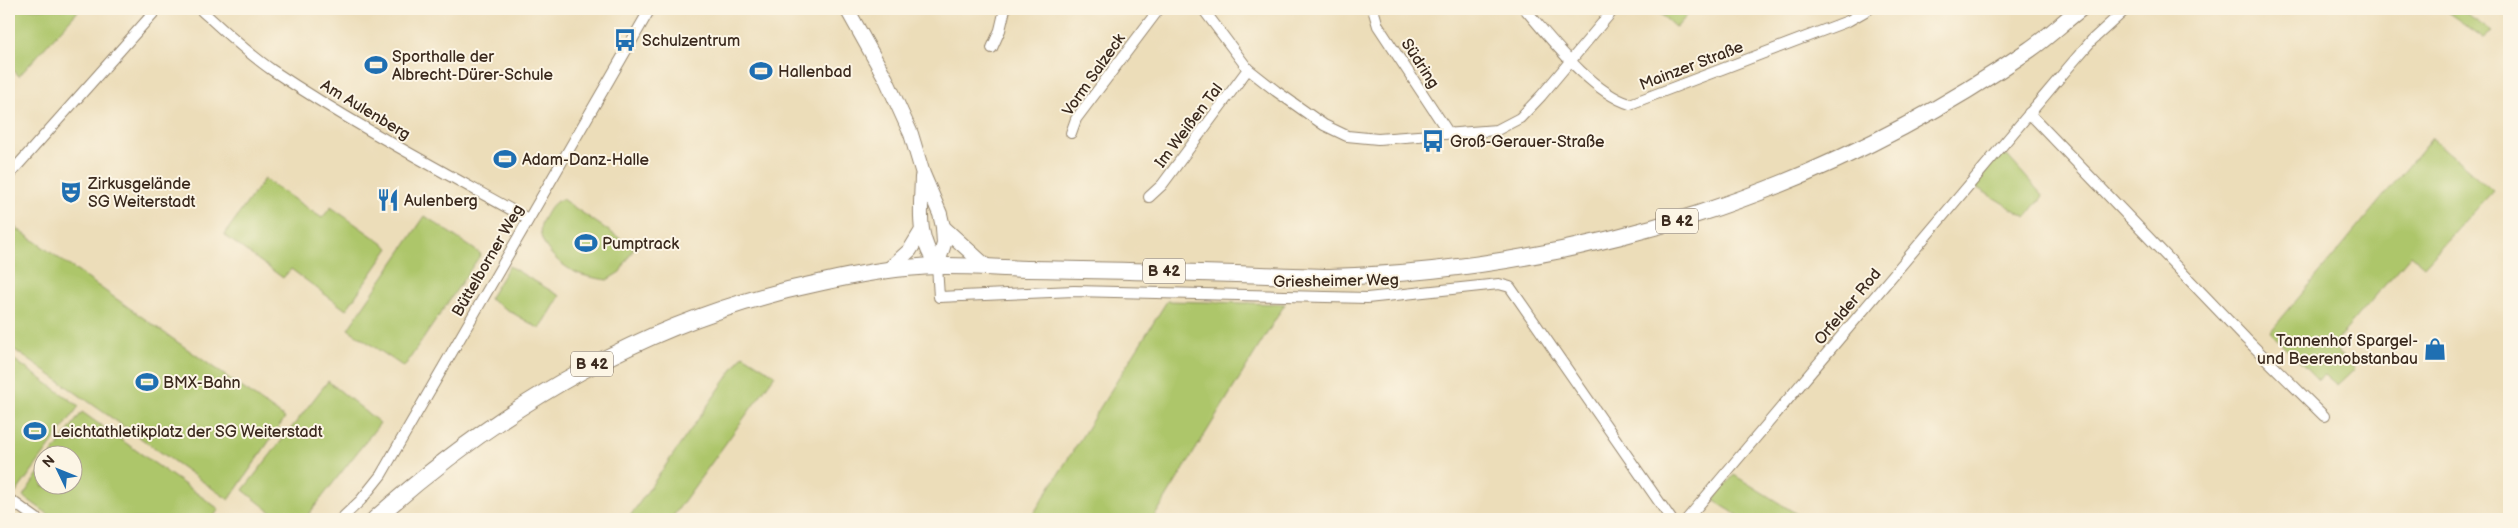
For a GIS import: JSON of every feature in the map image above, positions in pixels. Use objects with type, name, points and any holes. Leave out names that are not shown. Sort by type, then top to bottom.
[{"type":"main road","points":[[847,9],[886,79],[911,134],[923,174],[944,227],[944,244],[937,266]]},
{"type":"main road","name":"B 42","points":[[375,519],[444,462],[535,397],[583,368],[633,343],[736,303],[790,289],[888,270],[937,266],[1330,277],[1444,270],[1500,262],[1596,243],[1658,228],[1725,206],[1792,180],[1854,152],[1899,130],[1994,73],[2031,49],[2080,9]]},
{"type":"main road","points":[[923,174],[921,232],[937,266]]},
{"type":"main road","points":[[944,227],[988,268]]},
{"type":"main road","points":[[888,270],[910,250],[921,232]]},
{"type":"street","points":[[9,175],[157,9]]},
{"type":"street","name":"Am Aulenberg","points":[[200,9],[235,41],[272,70],[365,126],[528,219]]},
{"type":"street","name":"Büttelborner Weg","points":[[341,519],[361,500],[381,475],[650,9]]},
{"type":"street","points":[[992,48],[1000,30],[1005,9]]},
{"type":"street","name":"Vorm Salzeck","points":[[1071,133],[1076,119],[1159,9]]},
{"type":"street","points":[[1203,9],[1248,69],[1324,126],[1347,136],[1378,139],[1448,132],[1497,130],[1520,118],[1614,9]]},
{"type":"street","name":"Südring","points":[[1373,9],[1378,26],[1448,132]]},
{"type":"street","name":"Mainzer Straße","points":[[1525,9],[1570,61],[1616,100],[1630,104],[1845,22],[1869,9]]},
{"type":"street","name":"Orfelder Rod","points":[[1687,519],[2029,113],[2092,40],[2126,9]]},
{"type":"street","name":"Im Weißen Tal","points":[[1149,197],[1162,185],[1248,69]]},
{"type":"street","points":[[2029,113],[2324,416]]},
{"type":"street","name":"Griesheimer Weg","points":[[937,266],[940,297],[1074,291],[1367,298],[1499,284],[1510,286],[1671,519]]},
{"type":"street","points":[[9,499],[37,519]]},
{"type":"green space","points":[[9,9],[80,9],[19,76],[9,66]]},
{"type":"green space","points":[[1655,9],[1693,9],[1676,28]]},
{"type":"green space","points":[[2443,9],[2459,9],[2492,32],[2484,38]]},
{"type":"green space","points":[[2432,138],[2493,191],[2424,266],[2411,255],[2332,346],[2354,369],[2337,385],[2325,375],[2318,380],[2270,332]]},
{"type":"green space","points":[[2003,151],[2043,196],[2026,217],[1974,186]]},
{"type":"green space","points":[[264,179],[322,218],[331,207],[389,248],[346,310],[291,269],[283,278],[224,235]]},
{"type":"green space","name":"Pumptrack","points":[[562,199],[634,248],[620,272],[607,280],[581,275],[566,267],[552,255],[543,241],[541,225],[551,207]]},
{"type":"green space","points":[[425,216],[481,254],[404,367],[348,329]]},
{"type":"green space","name":"BMX-Bahn","points":[[9,223],[285,418],[229,500],[9,346]]},
{"type":"green space","points":[[509,266],[560,296],[540,329],[489,299]]},
{"type":"green space","points":[[1167,301],[1285,304],[1153,519],[1039,519],[1032,516]]},
{"type":"green space","points":[[743,355],[775,375],[671,519],[628,519]]},
{"type":"green space","name":"Leichtathletikplatz der SG Weiterstadt","points":[[9,356],[79,406],[50,446],[32,446],[32,471],[15,494],[9,489]]},
{"type":"green space","points":[[328,381],[380,423],[305,519],[280,519],[243,490]]},
{"type":"green space","points":[[82,412],[219,509],[212,519],[55,519],[23,496],[32,483],[32,496],[82,496],[82,446],[57,446]]},
{"type":"green space","points":[[1734,475],[1805,519],[1744,519],[1713,500]]},
{"type":"place","name":"Schulzentrum","points":[[625,40]]},
{"type":"place","name":"Sporthalle der Albrecht-Dürer-Schule","points":[[376,65]]},
{"type":"place","name":"Hallenbad","points":[[761,71]]},
{"type":"place","name":"Groß-Gerauer-Straße","points":[[1433,141]]},
{"type":"place","name":"Adam-Danz-Halle","points":[[505,159]]},
{"type":"place","name":"Zirkusgelände SG Weiterstadt","points":[[71,192]]},
{"type":"place","name":"Aulenberg","points":[[388,200]]},
{"type":"place","name":"Pumptrack","points":[[586,243]]},
{"type":"place","name":"Tannenhof Spargel- und Beerenobstanbau","points":[[2435,349]]},
{"type":"place","name":"BMX-Bahn","points":[[147,382]]},
{"type":"place","name":"Leichtathletikplatz der SG Weiterstadt","points":[[35,431]]}]
